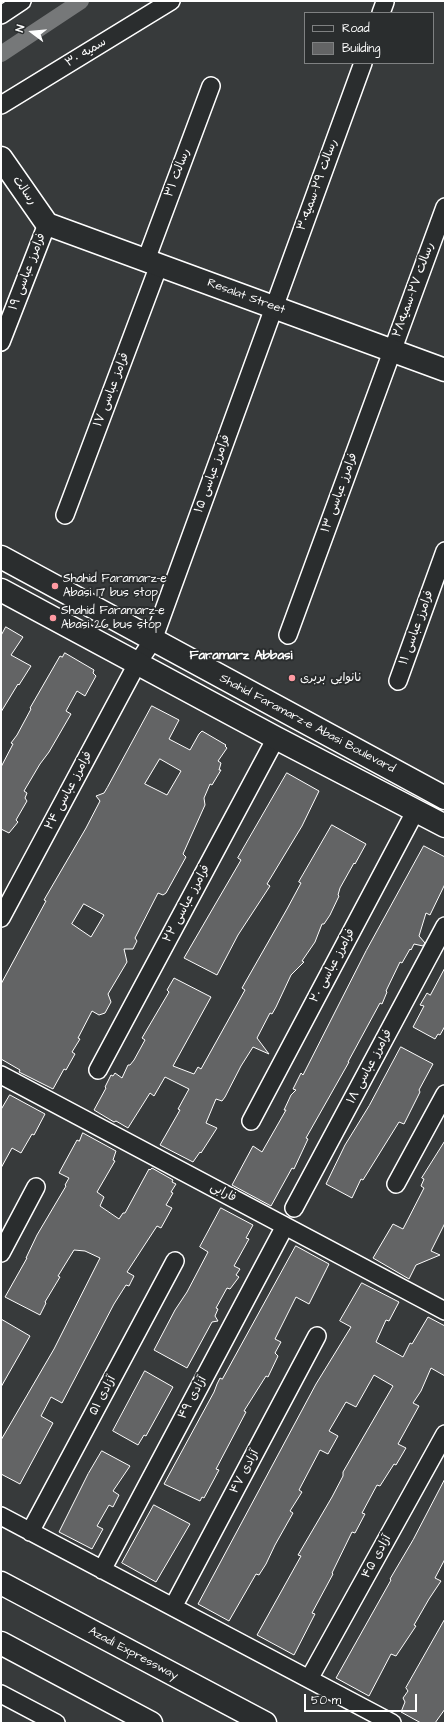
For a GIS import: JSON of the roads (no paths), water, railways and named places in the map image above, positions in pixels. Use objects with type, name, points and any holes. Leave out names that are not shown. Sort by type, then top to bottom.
[{"type":"main road","name":"رسالت","points":[[1,158],[47,224]]},
{"type":"main road","name":"Resalat Street","points":[[47,224],[445,370]]},
{"type":"main road","name":"Shahid Faramarz-e Abasi Boulevard","points":[[1,557],[445,798]]},
{"type":"main road","points":[[1,590],[276,738],[445,826]]},
{"type":"main road","name":"Azadi Expressway","points":[[1,1584],[266,1723]]},
{"type":"main road","points":[[1,1643],[151,1723]]},
{"type":"main road","points":[[127,1710],[145,1723]]},
{"type":"street","points":[[1,15],[22,1]]},
{"type":"street","name":"سمیه ۳۰","points":[[1,105],[171,1]]},
{"type":"street","name":"رسالت ۲۹-سمیه۳۰","points":[[274,307],[363,64]]},
{"type":"street","name":"رسالت ۳۱","points":[[152,263],[211,86]]},
{"type":"street","name":"رسالت ۲۷-سمیه۲۸","points":[[392,350],[445,207]]},
{"type":"street","name":"فرامرز عباسی ۱۹","points":[[1,342],[47,224]]},
{"type":"street","name":"فرامز عباسی ۱۷","points":[[65,515],[152,263]]},
{"type":"street","name":"فرامرز عباسی ۱۵","points":[[137,664],[153,640],[274,307]]},
{"type":"street","name":"فرامرز عباسی ۱۳","points":[[288,635],[392,350]]},
{"type":"street","name":"فرامرز عباسی ۱۱","points":[[398,681],[445,551]]},
{"type":"street","name":"فرامرز عباسی ۲۴","points":[[1,918],[137,664]]},
{"type":"street","name":"فرامرز عباسی ۲۲","points":[[98,1070],[276,738]]},
{"type":"street","name":"فرامرز عباسی ۲۰","points":[[250,1121],[416,810]]},
{"type":"street","name":"فرامرز عباسی ۱۸","points":[[294,1208],[445,926]]},
{"type":"street","name":"فارابی","points":[[1,1075],[445,1311]]},
{"type":"street","points":[[396,1184],[445,1094]]},
{"type":"street","points":[[1,1253],[36,1187]]},
{"type":"street","name":"۴۹ آزادی","points":[[102,1570],[285,1226]]},
{"type":"street","name":"۵۱ آزادی","points":[[30,1532],[175,1261]]},
{"type":"street","name":"۴۷ آزادی","points":[[173,1607],[317,1336]]},
{"type":"street","name":"۴۵ آزادی","points":[[309,1679],[445,1434]]},
{"type":"street","points":[[1,1516],[392,1723]]},
{"type":"street","points":[[1,1694],[52,1722]]},
{"type":"waterway","points":[[1,54],[81,1]]},
{"type":"place","name":"Shahid Faramarz-e Abasi 17 bus stop","points":[[55,586]]},
{"type":"place","name":"Shahid Faramarz-e Abasi 26 bus stop","points":[[53,618]]},
{"type":"place","name":"نانوایی بربری","points":[[292,678]]},
{"type":"district","name":"Faramarz Abbasi","points":[[241,656]]}]
